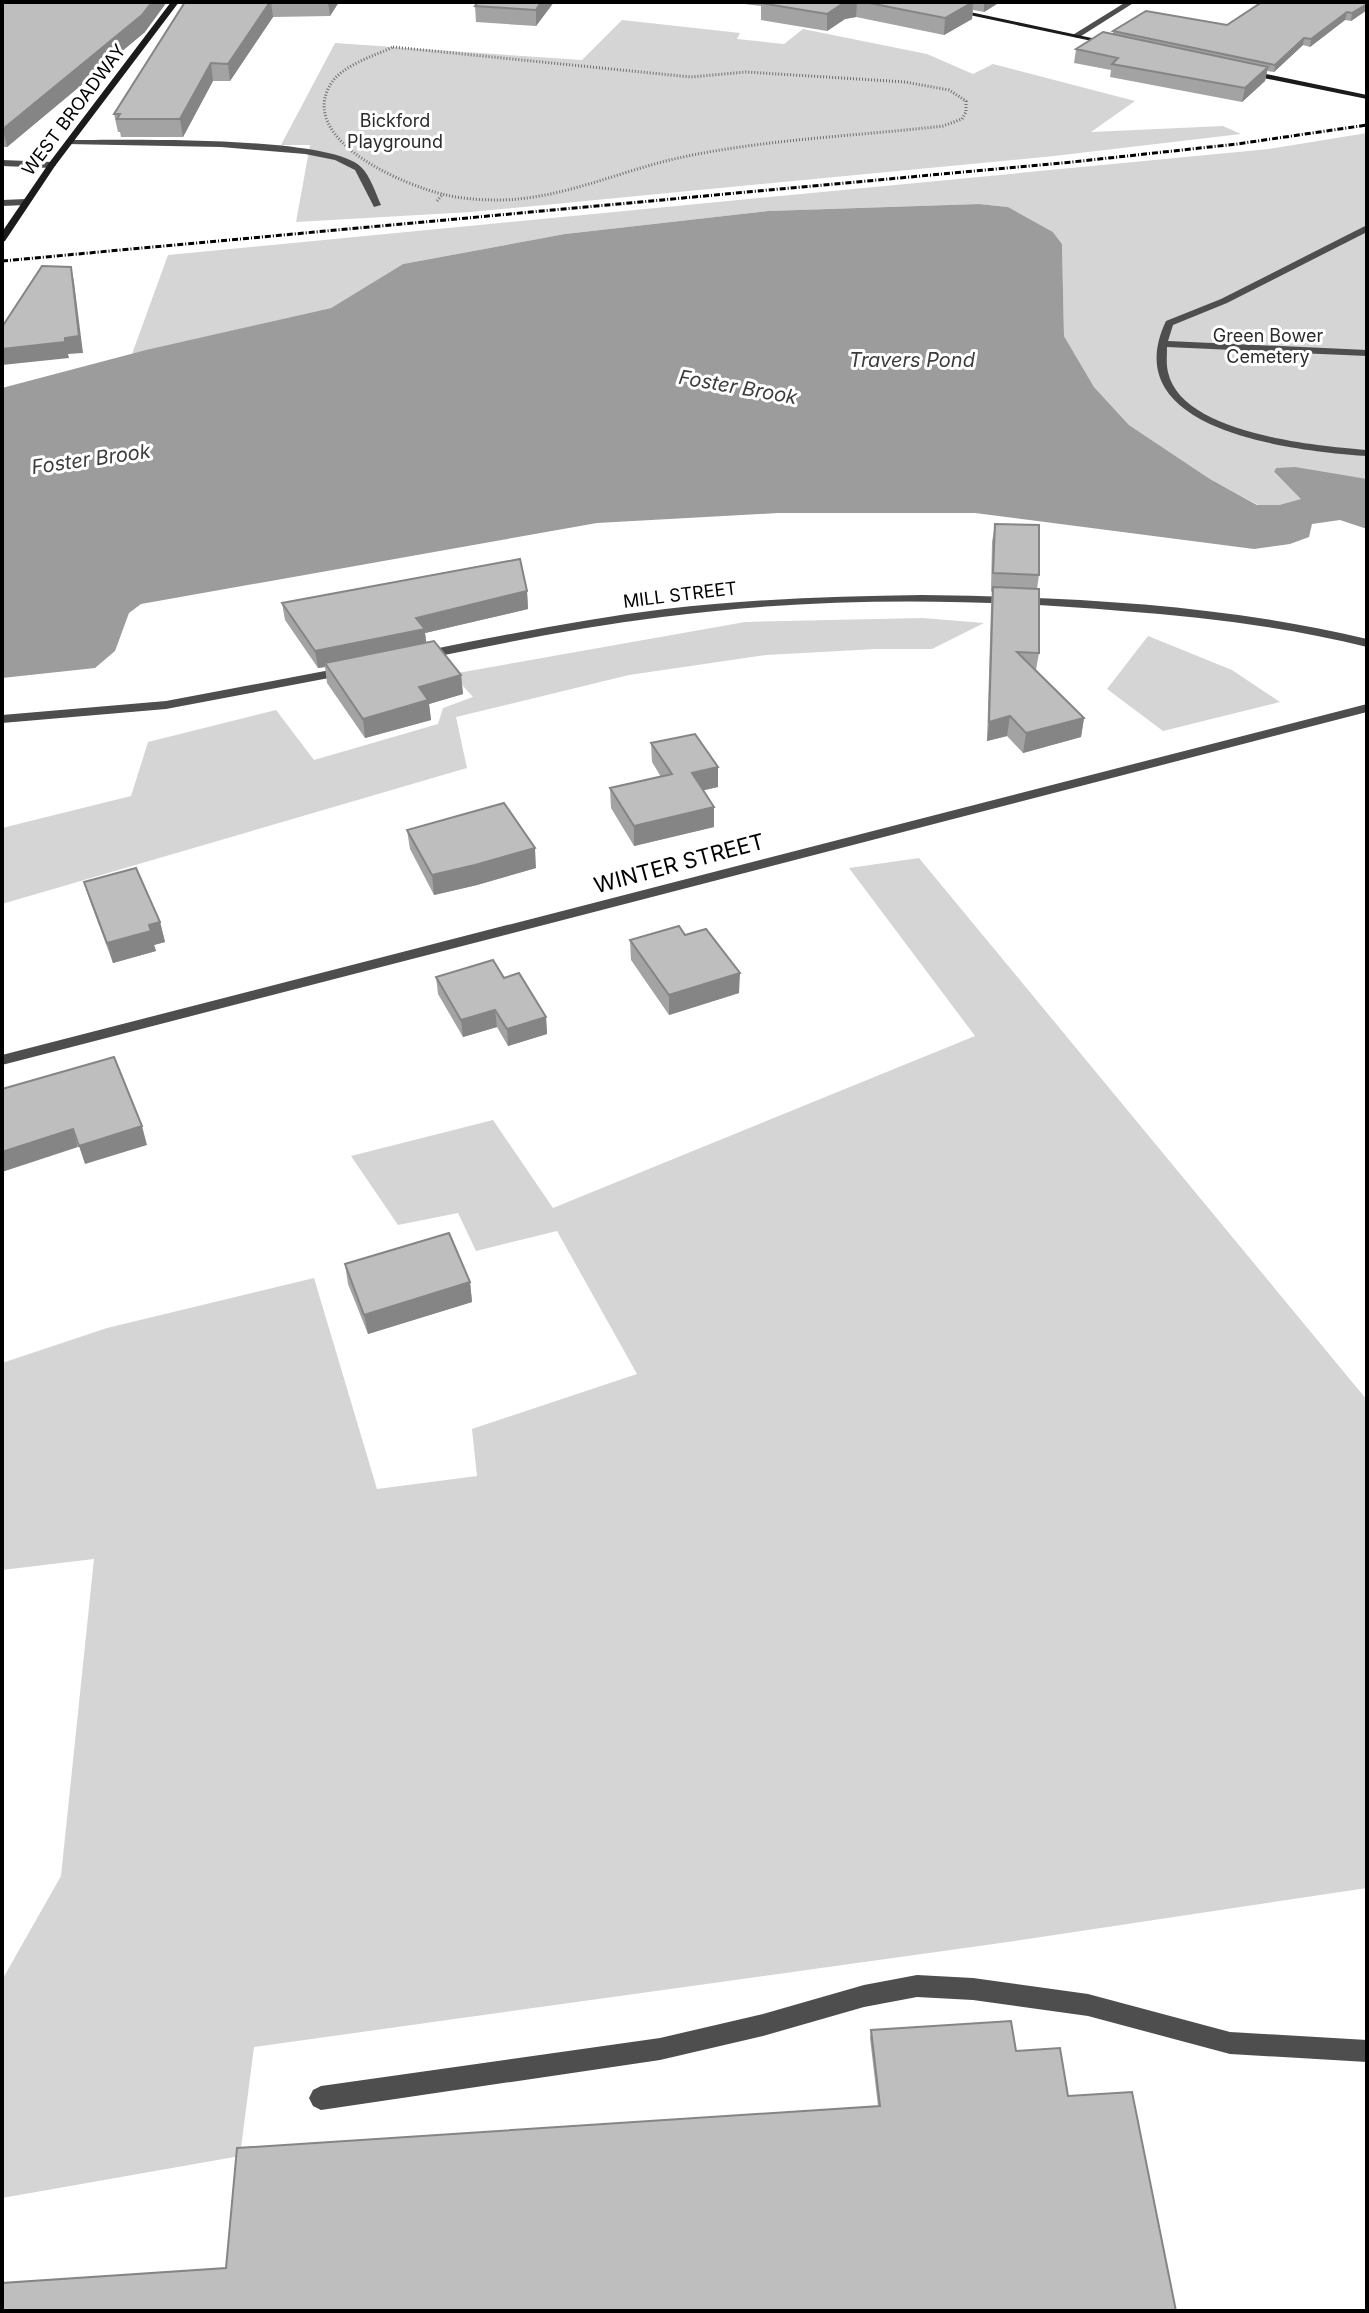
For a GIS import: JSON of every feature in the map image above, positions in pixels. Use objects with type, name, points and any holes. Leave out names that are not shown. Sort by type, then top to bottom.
[{"type":"main road","name":"WEST BROADWAY","points":[[2,239],[52,165],[175,2]]},
{"type":"main road","points":[[912,2],[1121,45]]},
{"type":"main road","points":[[1244,71],[1367,97]]},
{"type":"street","points":[[1075,36],[1131,2]]},
{"type":"street","points":[[69,142],[277,147],[322,154],[358,168],[377,205]]},
{"type":"street","points":[[2,163],[52,165]]},
{"type":"street","points":[[2,203],[26,202]]},
{"type":"street","points":[[1367,228],[1224,301],[1169,323],[1159,361],[1162,378],[1170,393],[1197,413],[1234,429],[1278,442],[1367,453]]},
{"type":"street","points":[[1162,344],[1367,353]]},
{"type":"street","name":"MILL STREET","points":[[410,658],[518,636],[696,609],[819,600],[965,597],[1207,615],[1367,643]]},
{"type":"street","points":[[2,719],[166,705],[364,668]]},
{"type":"street","name":"WINTER STREET","points":[[2,1060],[1367,708]]},
{"type":"street","points":[[321,2098],[660,2049],[763,2025],[864,1996],[917,1986],[973,1989],[1088,2005],[1230,2043],[1367,2051]]},
{"type":"path","points":[[393,47],[691,77],[746,72],[905,82],[949,90],[966,101],[965,118],[943,126],[731,148],[655,164],[580,189],[534,198],[498,200],[443,194],[378,169],[335,139],[326,125],[323,99],[327,88],[345,69],[393,47]]},
{"type":"path","points":[[437,201],[443,194]]},
{"type":"green space","name":"Bickford Playground","points":[[622,20],[740,33],[737,39],[784,44],[803,29],[927,54],[973,74],[993,64],[1135,101],[1091,132],[1223,126],[1241,134],[1054,156],[471,212],[296,222],[310,145],[281,145],[335,43],[582,60]]},
{"type":"green space","name":"Green Bower Cemetery","points":[[1367,133],[1367,479],[1276,468],[1274,473],[1302,499],[1279,505],[1258,505],[1210,479],[1129,425],[1094,387],[1064,336],[1062,244],[1053,232],[1008,207],[979,204],[768,211],[565,234],[403,264],[331,308],[132,354],[168,255],[1269,149]]},
{"type":"green space","points":[[922,618],[984,623],[932,649],[766,655],[629,675],[456,717],[467,768],[2,904],[2,828],[131,796],[148,742],[276,710],[314,760],[438,724],[443,708],[473,697],[452,674],[745,622]]},
{"type":"green space","points":[[1148,636],[1232,670],[1280,702],[1163,731],[1107,689]]},
{"type":"green space","points":[[919,858],[1367,1400],[1367,1888],[1015,1941],[254,2047],[240,2156],[2,2198],[2,1980],[61,1876],[94,1559],[2,1570],[2,1363],[107,1328],[314,1278],[377,1489],[477,1476],[472,1429],[637,1374],[557,1231],[476,1251],[458,1213],[398,1225],[351,1156],[493,1120],[553,1208],[975,1036],[849,868]]},
{"type":"water","name":"Travers Pond","points":[[979,204],[1008,207],[1053,232],[1062,244],[1064,336],[1094,387],[1129,425],[1210,479],[1257,505],[1279,505],[1301,499],[1274,472],[1276,468],[1295,467],[1367,479],[1367,529],[1340,520],[1312,524],[1309,537],[1290,544],[1254,549],[975,513],[778,513],[597,523],[141,604],[129,613],[115,651],[95,668],[2,678],[2,388],[146,350],[331,308],[403,264],[565,234],[768,211]]},
{"type":"building","points":[[2,2],[152,2],[142,15],[2,129]]},
{"type":"building","points":[[185,2],[270,2],[228,64],[211,63],[180,119],[117,119],[120,114],[114,114]]},
{"type":"building","points":[[478,2],[541,2],[536,10],[475,6]]},
{"type":"building","points":[[762,2],[845,2],[827,14]]},
{"type":"building","points":[[864,2],[973,2],[945,18]]},
{"type":"building","points":[[1262,2],[1367,4],[1352,13],[1347,12],[1311,39],[1304,38],[1275,65],[1113,31],[1146,11],[1227,25]]},
{"type":"building","points":[[1103,32],[1268,67],[1245,88],[1112,64],[1118,58],[1076,49]]},
{"type":"building","points":[[42,266],[71,267],[79,336],[65,338],[65,342],[2,349],[2,327]]},
{"type":"building","points":[[995,524],[1039,525],[1039,575],[993,573]]},
{"type":"building","points":[[520,559],[527,591],[416,618],[425,629],[315,651],[282,603]]},
{"type":"building","points":[[993,587],[1039,589],[1039,653],[1017,652],[1084,718],[1026,733],[1010,716],[989,722]]},
{"type":"building","points":[[434,641],[461,675],[419,687],[428,700],[363,719],[325,663]]},
{"type":"building","points":[[695,734],[718,767],[692,773],[714,807],[634,826],[610,788],[672,774],[651,743]]},
{"type":"building","points":[[504,803],[535,848],[432,875],[407,830]]},
{"type":"building","points":[[136,868],[160,922],[149,925],[151,931],[107,943],[84,882]]},
{"type":"building","points":[[679,926],[685,935],[706,929],[740,973],[669,995],[630,940]]},
{"type":"building","points":[[493,960],[504,978],[519,973],[546,1017],[507,1029],[495,1010],[461,1020],[436,977]]},
{"type":"building","points":[[114,1057],[142,1126],[79,1146],[73,1129],[2,1152],[2,1089]]},
{"type":"building","points":[[449,1233],[470,1282],[364,1315],[345,1264]]},
{"type":"building","points":[[1011,2021],[1016,2051],[1060,2048],[1068,2096],[1132,2092],[1176,2311],[2,2311],[2,2283],[226,2268],[237,2148],[880,2106],[871,2030]]},
{"type":"railway","points":[[2,261],[1072,162],[1237,144],[1367,125]]},
{"type":"water label","name":"Foster Brook","points":[[738,387]]},
{"type":"water label","name":"Foster Brook","points":[[91,459]]}]
